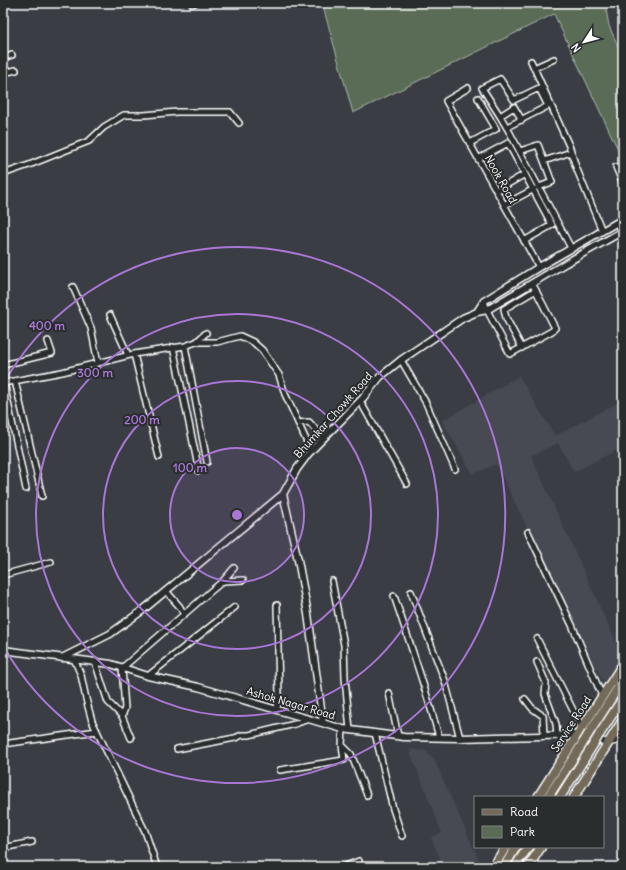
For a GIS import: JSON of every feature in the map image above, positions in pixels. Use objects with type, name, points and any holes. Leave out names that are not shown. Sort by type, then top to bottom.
[{"type":"main road","name":"Service Road","points":[[539,796],[623,664]]},
{"type":"main road","points":[[549,796],[623,680]]},
{"type":"main road","points":[[561,796],[623,698]]},
{"type":"main road","points":[[575,796],[623,720]]},
{"type":"main road","points":[[493,867],[505,848]]},
{"type":"main road","points":[[504,867],[515,848]]},
{"type":"main road","points":[[515,867],[527,848]]},
{"type":"main road","points":[[528,867],[540,848]]},
{"type":"street","points":[[3,58],[12,55]]},
{"type":"street","points":[[534,68],[554,59]]},
{"type":"street","points":[[531,61],[571,152],[602,232]]},
{"type":"street","points":[[3,74],[16,70]]},
{"type":"street","points":[[507,127],[548,106],[539,88],[514,100],[500,79],[482,88],[507,127],[520,151],[552,225],[524,241]]},
{"type":"street","name":"Nook Road","points":[[468,88],[446,101],[539,266]]},
{"type":"street","points":[[470,143],[496,128],[478,98]]},
{"type":"street","points":[[500,116],[514,107],[522,120]]},
{"type":"street","points":[[3,174],[89,141],[104,127],[124,115],[176,112],[230,112],[239,123]]},
{"type":"street","points":[[478,159],[508,143],[525,174],[536,188],[576,257]]},
{"type":"street","points":[[504,205],[536,188],[552,182],[538,145],[520,151]]},
{"type":"street","points":[[544,161],[571,152]]},
{"type":"street","points":[[616,167],[623,184]]},
{"type":"street","points":[[496,191],[525,174]]},
{"type":"street","points":[[477,312],[484,301],[539,266],[623,220]]},
{"type":"street","name":"Bhumkar Chowk Road","points":[[62,658],[110,634],[143,610],[283,494],[297,469],[311,451],[360,401],[380,377],[401,360],[463,318],[477,312],[487,310],[623,231]]},
{"type":"street","points":[[484,301],[487,310],[510,354],[555,328],[532,283]]},
{"type":"street","points":[[73,287],[91,328],[98,362]]},
{"type":"street","points":[[522,348],[506,318],[504,309],[536,290]]},
{"type":"street","points":[[110,315],[128,355]]},
{"type":"street","points":[[196,342],[206,333]]},
{"type":"street","points":[[26,489],[3,383],[62,372],[128,355],[185,346],[196,342],[217,342],[240,336],[253,342],[262,350],[279,374],[285,394],[311,451]]},
{"type":"street","points":[[3,365],[52,354],[48,341]]},
{"type":"street","points":[[185,346],[207,462]]},
{"type":"street","points":[[173,347],[199,471]]},
{"type":"street","points":[[134,354],[159,457]]},
{"type":"street","points":[[401,360],[426,403],[455,469]]},
{"type":"street","points":[[15,381],[42,496]]},
{"type":"street","points":[[360,401],[407,484]]},
{"type":"street","points":[[298,423],[309,422],[323,438]]},
{"type":"street","points":[[283,494],[298,560],[308,614],[323,723]]},
{"type":"street","points":[[528,532],[572,624],[602,696]]},
{"type":"street","points":[[3,575],[51,562]]},
{"type":"street","points":[[122,716],[125,708],[122,668],[223,581],[234,568]]},
{"type":"street","points":[[223,581],[243,580]]},
{"type":"street","points":[[280,770],[344,760],[342,745],[347,729],[344,645],[332,581]]},
{"type":"street","points":[[166,591],[180,607],[184,615]]},
{"type":"street","points":[[411,592],[445,681],[460,738]]},
{"type":"street","points":[[394,596],[416,660],[438,737]]},
{"type":"street","points":[[277,605],[279,695],[277,709]]},
{"type":"street","points":[[148,676],[235,607]]},
{"type":"street","points":[[537,639],[582,728]]},
{"type":"street","name":"Ashok Nagar Road","points":[[3,650],[111,664],[148,676],[198,687],[347,729],[398,736],[460,738],[577,735],[608,743]]},
{"type":"street","points":[[74,659],[81,675],[92,721],[145,831],[157,867]]},
{"type":"street","points":[[95,662],[108,702],[122,716],[131,738]]},
{"type":"street","points":[[537,662],[546,683],[545,694],[556,724],[557,736]]},
{"type":"street","points":[[388,694],[398,736]]},
{"type":"street","points":[[525,699],[532,708],[543,716],[544,736]]},
{"type":"street","points":[[177,749],[235,738],[242,735],[249,735],[295,724],[308,719]]},
{"type":"street","points":[[3,744],[97,731]]},
{"type":"street","points":[[375,733],[393,809],[402,836]]},
{"type":"street","points":[[608,743],[623,739]]},
{"type":"street","points":[[342,745],[351,754],[367,795]]},
{"type":"street","points":[[3,848],[32,842]]},
{"type":"street","points":[[343,867],[359,861]]},
{"type":"shaded area","points":[[519,376],[555,436],[623,400],[623,447],[574,472],[558,443],[531,456],[623,657],[605,686],[496,464],[473,474],[442,421]]},
{"type":"shaded area","points":[[409,749],[427,751],[430,757],[433,757],[482,867],[444,867],[431,838],[442,833]]},
{"type":"green space","points":[[322,3],[605,3],[609,26],[623,57],[623,160],[554,14],[353,113]]}]
